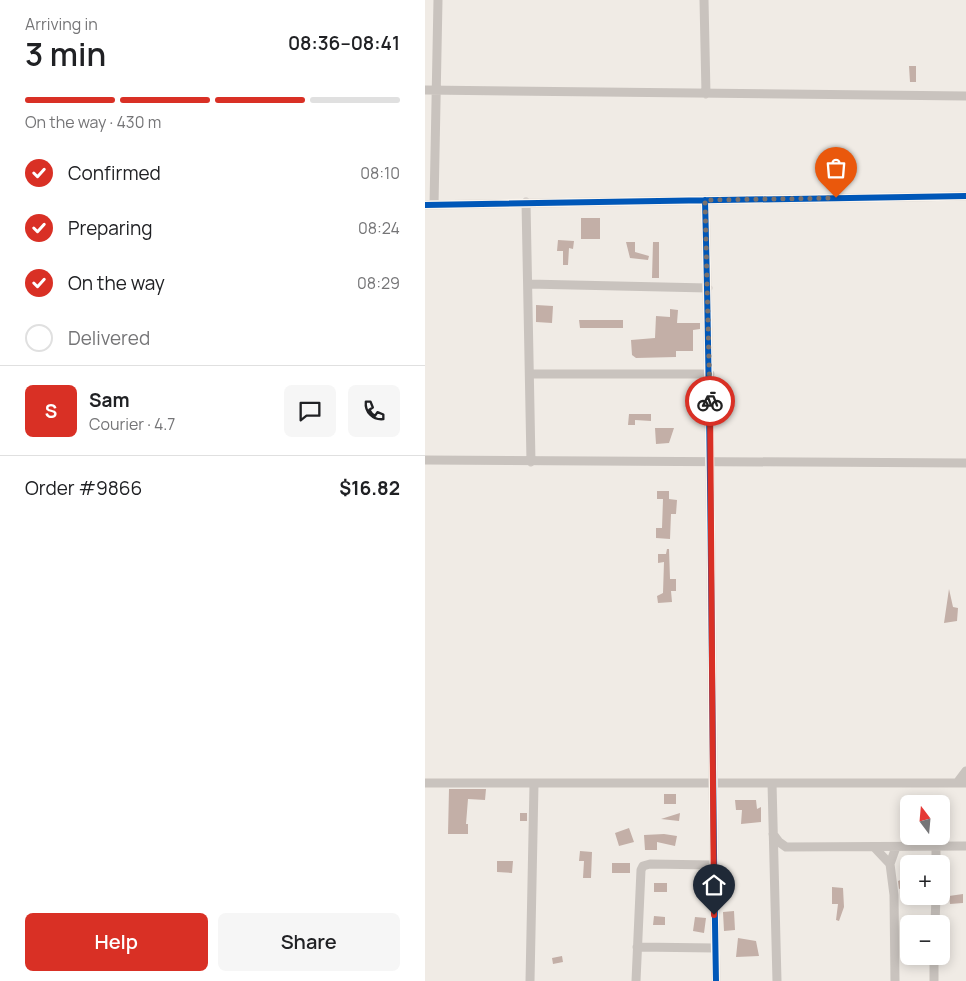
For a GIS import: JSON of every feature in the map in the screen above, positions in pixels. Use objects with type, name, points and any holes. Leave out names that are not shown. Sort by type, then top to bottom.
[{"type":"street","points":[[437,0],[436,91],[430,205],[966,196]]},
{"type":"street","points":[[704,0],[706,94]]},
{"type":"street","points":[[425,90],[966,96]]},
{"type":"street","points":[[705,200],[708,288],[714,783],[713,865],[716,981]]},
{"type":"street","points":[[526,202],[531,462]]},
{"type":"street","points":[[528,284],[708,288]]},
{"type":"street","points":[[530,374],[709,374]]},
{"type":"street","points":[[425,460],[966,463]]},
{"type":"street","points":[[425,783],[962,783],[966,771]]},
{"type":"street","points":[[772,783],[777,981]]},
{"type":"street","points":[[530,981],[534,784]]},
{"type":"street","points":[[773,834],[786,847],[966,846]]},
{"type":"street","points":[[936,846],[936,855]]},
{"type":"street","points":[[774,863],[786,847]]},
{"type":"street","points":[[874,847],[891,864]]},
{"type":"street","points":[[895,847],[891,864],[894,895],[895,981]]},
{"type":"street","points":[[636,981],[641,870],[643,866],[650,864],[713,865]]},
{"type":"street","points":[[637,947],[715,948]]},
{"type":"street","points":[[934,965],[934,981]]},
{"type":"building","points":[[909,66],[916,66],[916,82],[910,82]]},
{"type":"building","points":[[581,218],[600,218],[600,239],[581,239]]},
{"type":"building","points":[[558,240],[574,241],[573,249],[569,248],[568,265],[563,265],[563,251],[557,251]]},
{"type":"building","points":[[626,242],[635,242],[635,252],[649,256],[648,260],[630,258]]},
{"type":"building","points":[[653,242],[659,242],[659,278],[652,278]]},
{"type":"building","points":[[536,305],[553,306],[552,323],[536,322]]},
{"type":"building","points":[[670,309],[678,310],[677,323],[700,323],[700,329],[693,330],[693,351],[676,351],[676,357],[636,358],[632,355],[631,340],[655,338],[656,316],[670,317]]},
{"type":"building","points":[[579,320],[623,320],[623,328],[580,328]]},
{"type":"building","points":[[629,414],[651,414],[651,421],[635,420],[635,425],[628,425]]},
{"type":"building","points":[[655,428],[674,428],[669,443],[656,444]]},
{"type":"building","points":[[657,491],[669,491],[669,499],[677,500],[676,514],[671,514],[670,539],[656,538],[656,528],[662,528],[663,499],[657,499]]},
{"type":"building","points":[[667,549],[669,549],[670,579],[676,579],[676,591],[671,591],[672,602],[658,603],[657,596],[663,593],[664,562],[658,563],[658,554],[666,554]]},
{"type":"building","points":[[949,589],[953,607],[958,608],[957,621],[944,623]]},
{"type":"building","points":[[449,789],[486,789],[485,800],[468,799],[466,824],[468,824],[468,834],[448,834]]},
{"type":"building","points":[[664,794],[676,794],[676,804],[664,804]]},
{"type":"building","points":[[735,800],[756,800],[757,809],[761,807],[761,822],[741,824],[742,810],[736,810]]},
{"type":"building","points":[[520,813],[527,813],[527,821],[520,821]]},
{"type":"building","points":[[680,813],[679,821],[661,819]]},
{"type":"building","points":[[629,828],[634,842],[619,846],[615,833]]},
{"type":"building","points":[[664,834],[677,836],[675,846],[657,842],[657,850],[645,850],[644,835]]},
{"type":"building","points":[[580,851],[592,852],[591,878],[583,878],[584,861],[579,861]]},
{"type":"building","points":[[497,861],[513,861],[512,873],[497,872]]},
{"type":"building","points":[[612,863],[630,863],[630,873],[612,873]]},
{"type":"building","points":[[654,883],[667,883],[667,892],[654,892]]},
{"type":"building","points":[[832,887],[843,888],[844,907],[839,921],[836,920],[838,904],[832,904]]},
{"type":"building","points":[[963,894],[963,903],[950,904],[950,896]]},
{"type":"building","points":[[734,911],[735,930],[724,931],[723,912]]},
{"type":"building","points":[[654,916],[665,917],[665,925],[653,925]]},
{"type":"building","points":[[695,917],[706,918],[704,933],[693,931]]},
{"type":"building","points":[[738,938],[756,941],[759,956],[736,957]]},
{"type":"building","points":[[562,956],[563,962],[553,964],[552,958]]},
{"type":"cycle path","points":[[425,205],[966,196]]},
{"type":"cycle path","points":[[705,200],[716,981]]},
{"type":"way so far","points":[[710,401],[705,200],[836,198]]},
{"type":"route","points":[[710,401],[714,915]]}]
